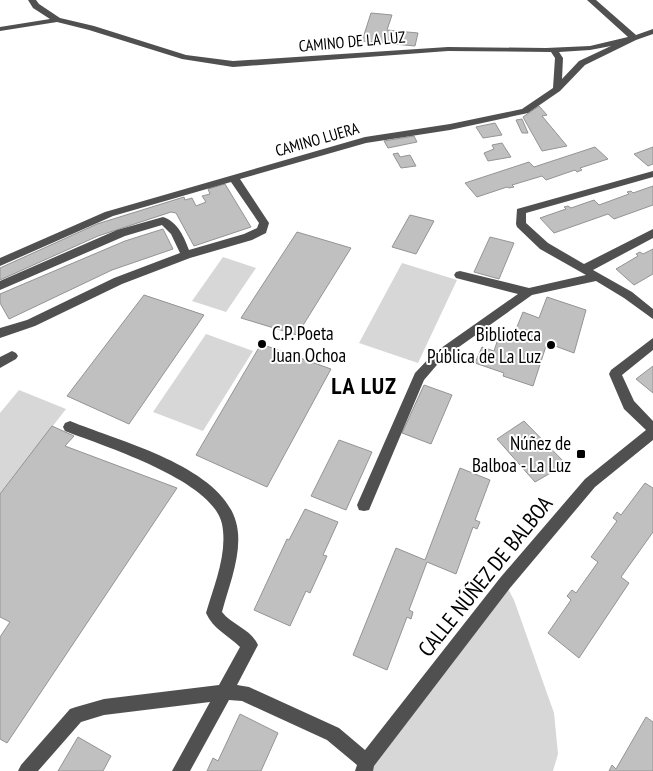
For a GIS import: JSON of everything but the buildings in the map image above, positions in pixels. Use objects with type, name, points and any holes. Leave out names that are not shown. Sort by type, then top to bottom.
[{"type":"street","name":"CAMINO DE LA LUZ","points":[[32,0],[36,6],[57,20],[92,28],[185,57],[233,64],[448,49],[554,50],[590,48],[644,36],[653,31]]},
{"type":"street","points":[[591,0],[634,38]]},
{"type":"street","name":"CAMINO DE LA LUZ","points":[[0,29],[57,20]]},
{"type":"street","name":"CAMINO LUERA","points":[[0,262],[109,214],[365,140],[450,127],[525,111],[557,89],[582,63],[634,38]]},
{"type":"street","points":[[554,50],[559,58],[557,89]]},
{"type":"street","points":[[653,174],[521,211],[521,224],[544,246],[628,295],[653,315]]},
{"type":"street","points":[[0,333],[31,323],[118,281],[186,255],[248,237],[262,230],[264,223],[234,178]]},
{"type":"street","points":[[0,286],[121,233],[162,221],[172,226],[178,233],[186,255]]},
{"type":"street","points":[[585,269],[653,233]]},
{"type":"street","points":[[460,275],[529,292]]},
{"type":"street","points":[[364,505],[420,377],[438,356],[505,311],[529,292],[597,277]]},
{"type":"street","points":[[653,343],[615,374],[629,404],[653,431]]},
{"type":"street","points":[[0,363],[12,356]]},
{"type":"street","points":[[70,427],[178,472],[219,500],[226,511],[230,524],[227,568],[214,612],[224,626],[232,628],[241,640],[250,644],[181,771]]},
{"type":"street","name":"CALLE NÚÑEZ DE BALBOA","points":[[365,766],[505,583],[590,483],[653,431]]},
{"type":"street","points":[[27,771],[76,715],[104,707],[225,692],[242,693],[333,734],[365,766]]},
{"type":"shaded area","points":[[223,257],[256,268],[226,312],[192,301]]},
{"type":"shaded area","points":[[402,263],[457,280],[418,363],[359,343]]},
{"type":"shaded area","points":[[206,334],[253,351],[203,431],[153,412]]},
{"type":"shaded area","points":[[19,390],[66,409],[0,494],[0,413]]},
{"type":"shaded area","points":[[505,583],[514,600],[554,713],[558,754],[553,771],[364,771]]},
{"type":"place","name":"C.P. Poeta Juan Ochoa","points":[[262,344]]},
{"type":"place","name":"Biblioteca Pública de La Luz","points":[[551,345]]},
{"type":"place","name":"Núñez de Balboa - La Luz","points":[[581,454]]},
{"type":"district","name":"LA LUZ","points":[[364,385]]}]
